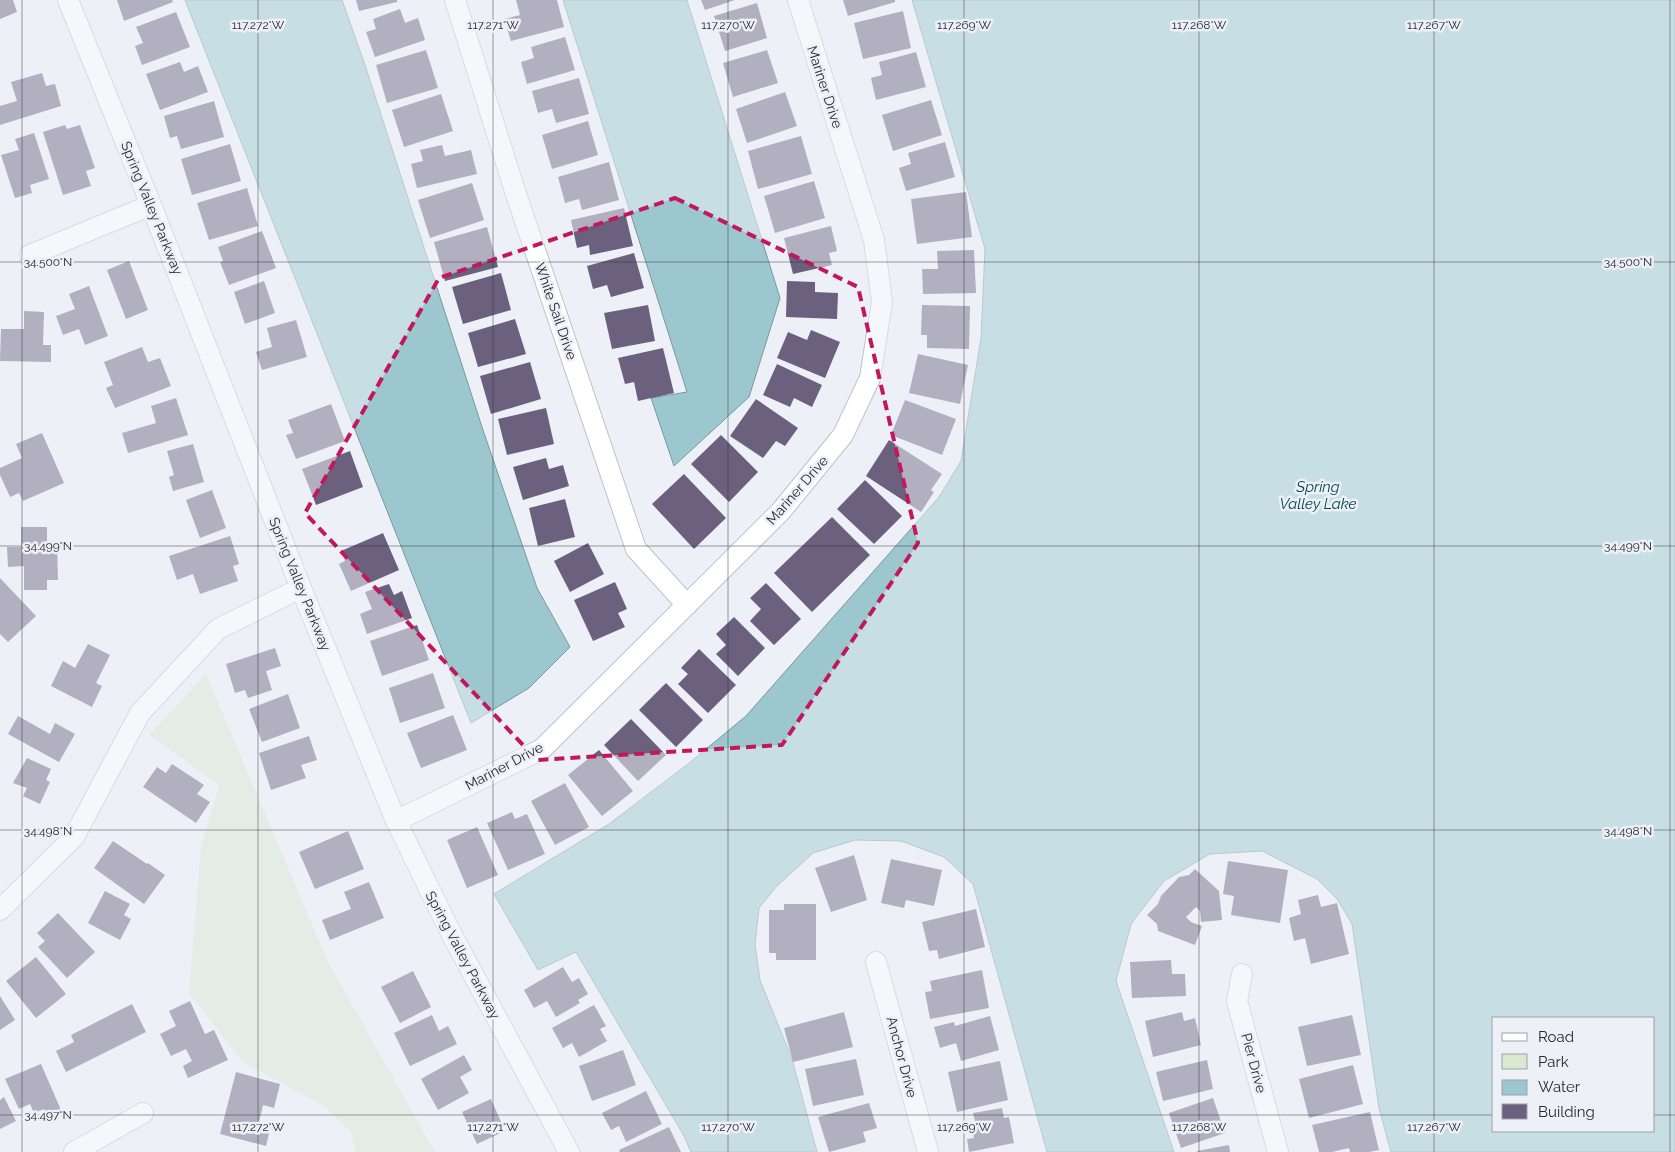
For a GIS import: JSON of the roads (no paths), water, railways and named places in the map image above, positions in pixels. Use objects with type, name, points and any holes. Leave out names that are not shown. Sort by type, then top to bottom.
[{"type":"street","name":"Spring Valley Parkway","points":[[68,0],[151,204],[301,588],[396,821],[452,936],[569,1152]]},
{"type":"street","name":"White Sail Drive","points":[[455,0],[515,192],[636,549],[687,605]]},
{"type":"street","name":"Mariner Drive","points":[[396,821],[542,749],[781,511],[843,435],[870,378],[882,302],[874,240],[798,0]]},
{"type":"street","points":[[30,255],[151,204]]},
{"type":"street","points":[[0,910],[74,837],[140,713],[218,629],[301,588]]},
{"type":"street","name":"Anchor Drive","points":[[876,962],[928,1152]]},
{"type":"street","name":"Pier Drive","points":[[1242,974],[1237,1000],[1278,1152]]},
{"type":"street","points":[[74,1152],[143,1113]]},
{"type":"water","points":[[185,0],[342,0],[364,62],[483,430],[537,588],[570,647],[529,688],[471,723]]},
{"type":"water","points":[[563,0],[687,0],[780,298],[749,397],[674,466],[651,398],[687,392]]},
{"type":"water","name":"Spring Valley Lake","points":[[912,0],[1675,0],[1675,1152],[1391,1152],[1379,1108],[1352,924],[1337,899],[1317,879],[1262,851],[1210,854],[1164,881],[1131,924],[1116,981],[1174,1152],[1047,1152],[973,884],[944,857],[901,841],[855,840],[813,853],[776,887],[759,908],[755,944],[760,980],[792,1059],[817,1152],[691,1152],[684,1136],[576,952],[538,970],[494,894],[609,824],[688,764],[746,716],[939,497],[961,461],[981,338],[985,249]]}]
